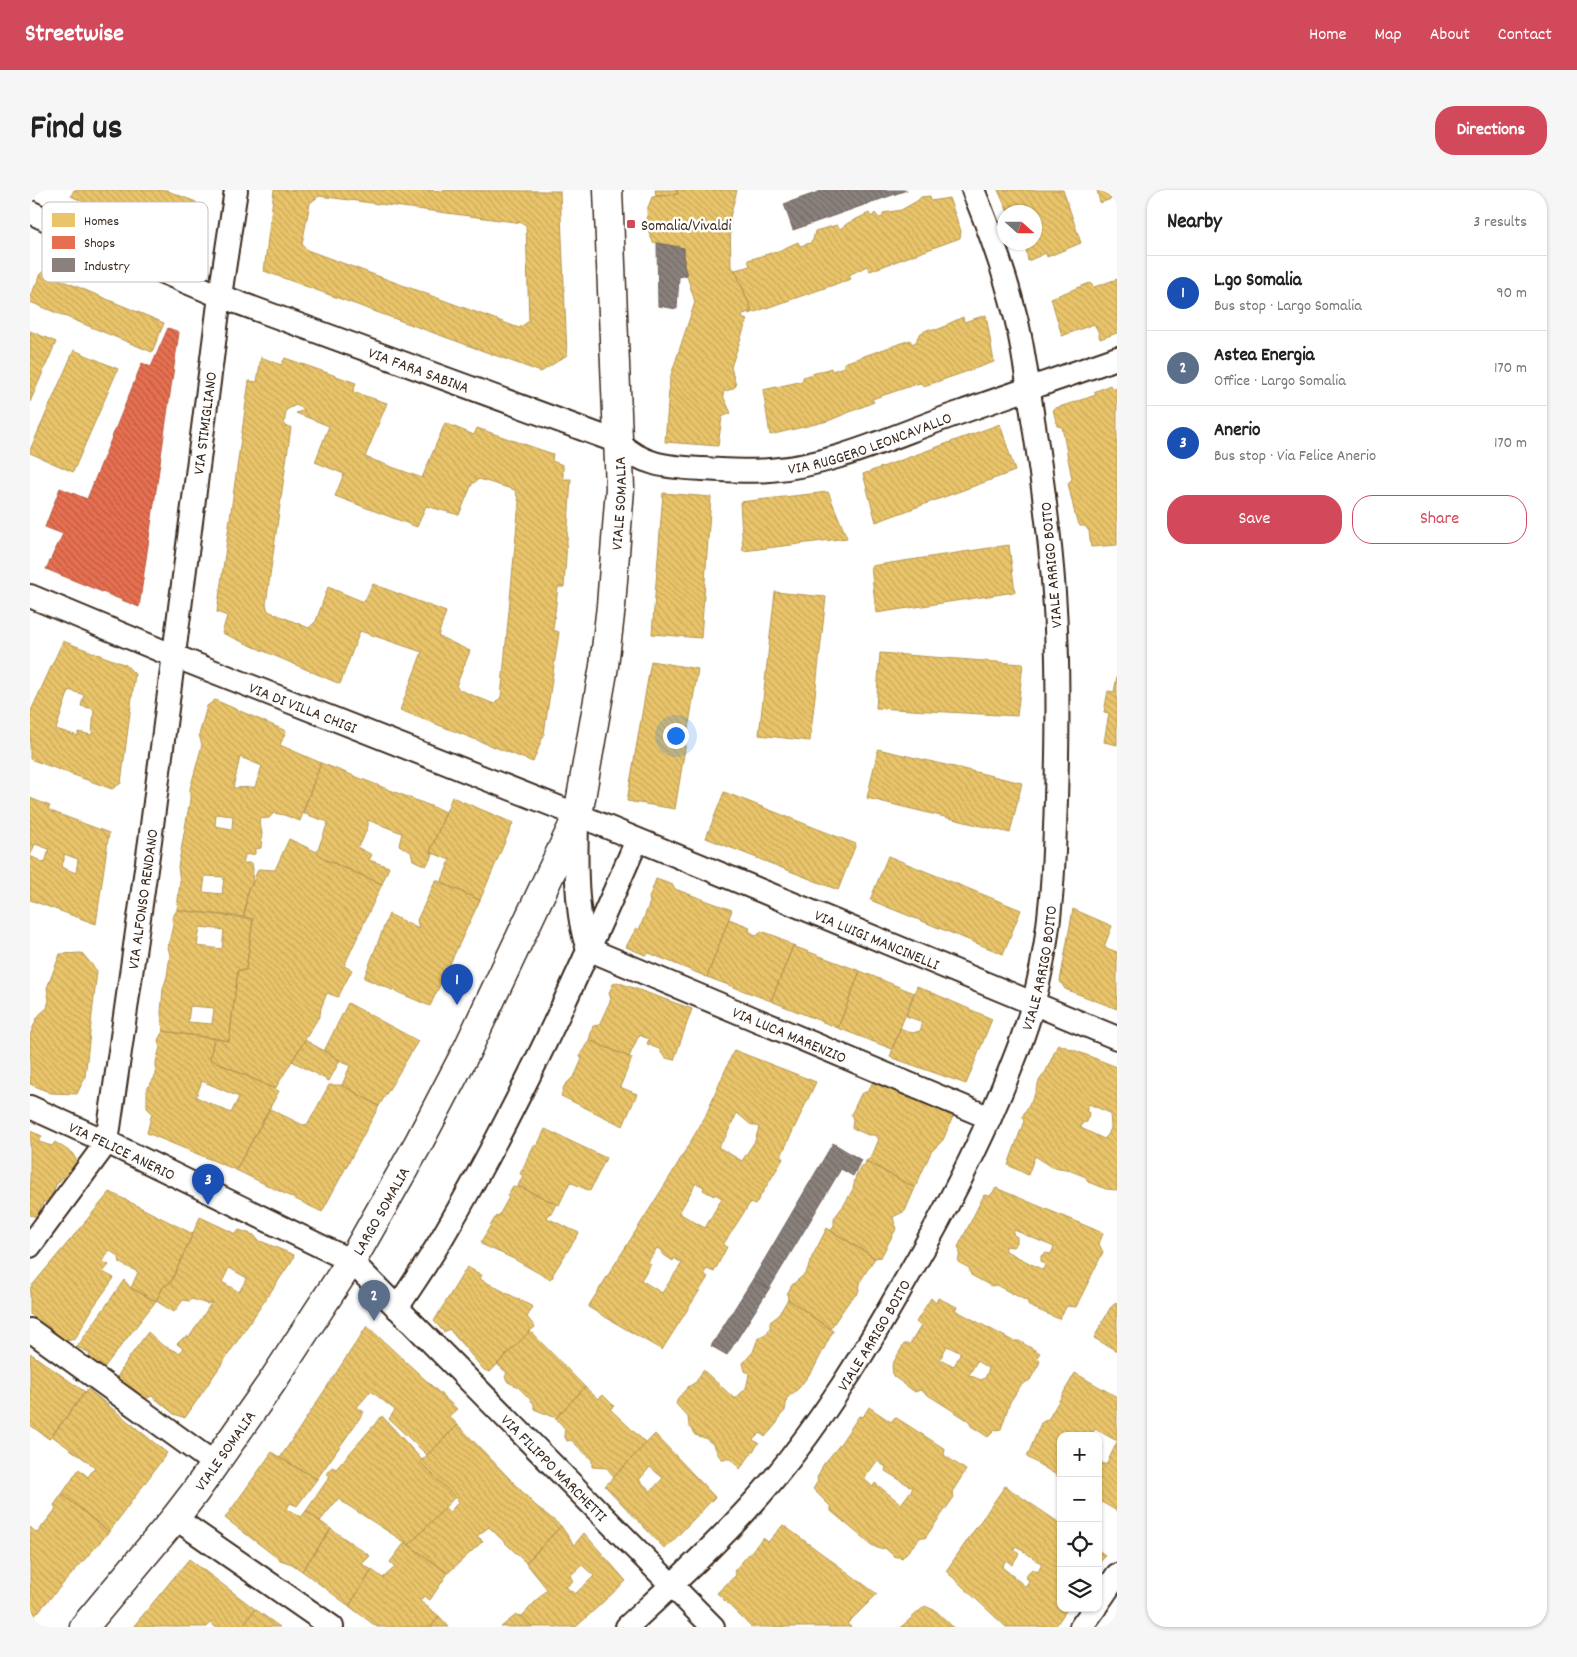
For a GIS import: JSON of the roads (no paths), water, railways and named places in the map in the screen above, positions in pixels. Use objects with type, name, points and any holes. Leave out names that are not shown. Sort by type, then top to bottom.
[{"type":"main road","name":"VIALE SOMALIA","points":[[578,815],[600,697],[611,606],[620,488],[608,190]]},
{"type":"main road","name":"LARGO SOMALIA","points":[[351,1261],[398,1180],[467,1050],[578,815]]},
{"type":"main road","name":"VIALE SOMALIA","points":[[84,1627],[175,1518],[215,1464],[272,1382],[351,1261]]},
{"type":"street","name":"VIA STIMIGLIANO","points":[[174,656],[220,296],[236,190]]},
{"type":"street","name":"VIALE ARRIGO BOITO","points":[[627,1627],[716,1541],[770,1484],[797,1450],[835,1396],[880,1325],[944,1213],[990,1118],[1016,1055],[1034,1003],[1052,890],[1058,746],[1057,646],[1050,547],[1042,471],[1018,329],[1007,286],[973,190]]},
{"type":"street","name":"VIA FARA SABINA","points":[[186,282],[618,442]]},
{"type":"street","name":"VIA RUGGERO LEONCAVALLO","points":[[618,442],[635,456],[654,463],[720,470],[770,470],[822,461],[844,455],[926,424],[1117,358]]},
{"type":"street","name":"VIA DI VILLA CHIGI","points":[[30,596],[174,656],[578,815]]},
{"type":"street","name":"VIA ALFONSO RENDANO","points":[[107,1142],[174,656]]},
{"type":"street","points":[[397,1308],[441,1239],[493,1144],[588,949],[637,840],[578,815],[577,873],[583,932],[588,949]]},
{"type":"street","name":"VIA LUIGI MANCINELLI","points":[[637,840],[1117,1038]]},
{"type":"street","name":"VIA LUCA MARENZIO","points":[[588,949],[990,1118]]},
{"type":"street","name":"VIA FELICE ANERIO","points":[[30,1107],[107,1142],[351,1261]]},
{"type":"street","points":[[30,1246],[107,1142]]},
{"type":"street","name":"LARGO SOMALIA","points":[[351,1261],[397,1308]]},
{"type":"street","name":"VIA FILIPPO MARCHETTI","points":[[397,1308],[713,1627]]},
{"type":"street","points":[[30,1330],[215,1464]]},
{"type":"street","points":[[175,1518],[332,1627]]},
{"type":"street","points":[[1102,1597],[1117,1575]]},
{"type":"street","points":[[1081,1627],[1092,1612]]},
{"type":"place","name":"Somalia/Vivaldi","points":[[631,224]]},
{"type":"place","name":"L.go Somalia","points":[[457,1005]]},
{"type":"place","name":"Anerio","points":[[208,1205]]},
{"type":"place","name":"Astea Energia","points":[[374,1321]]}]
